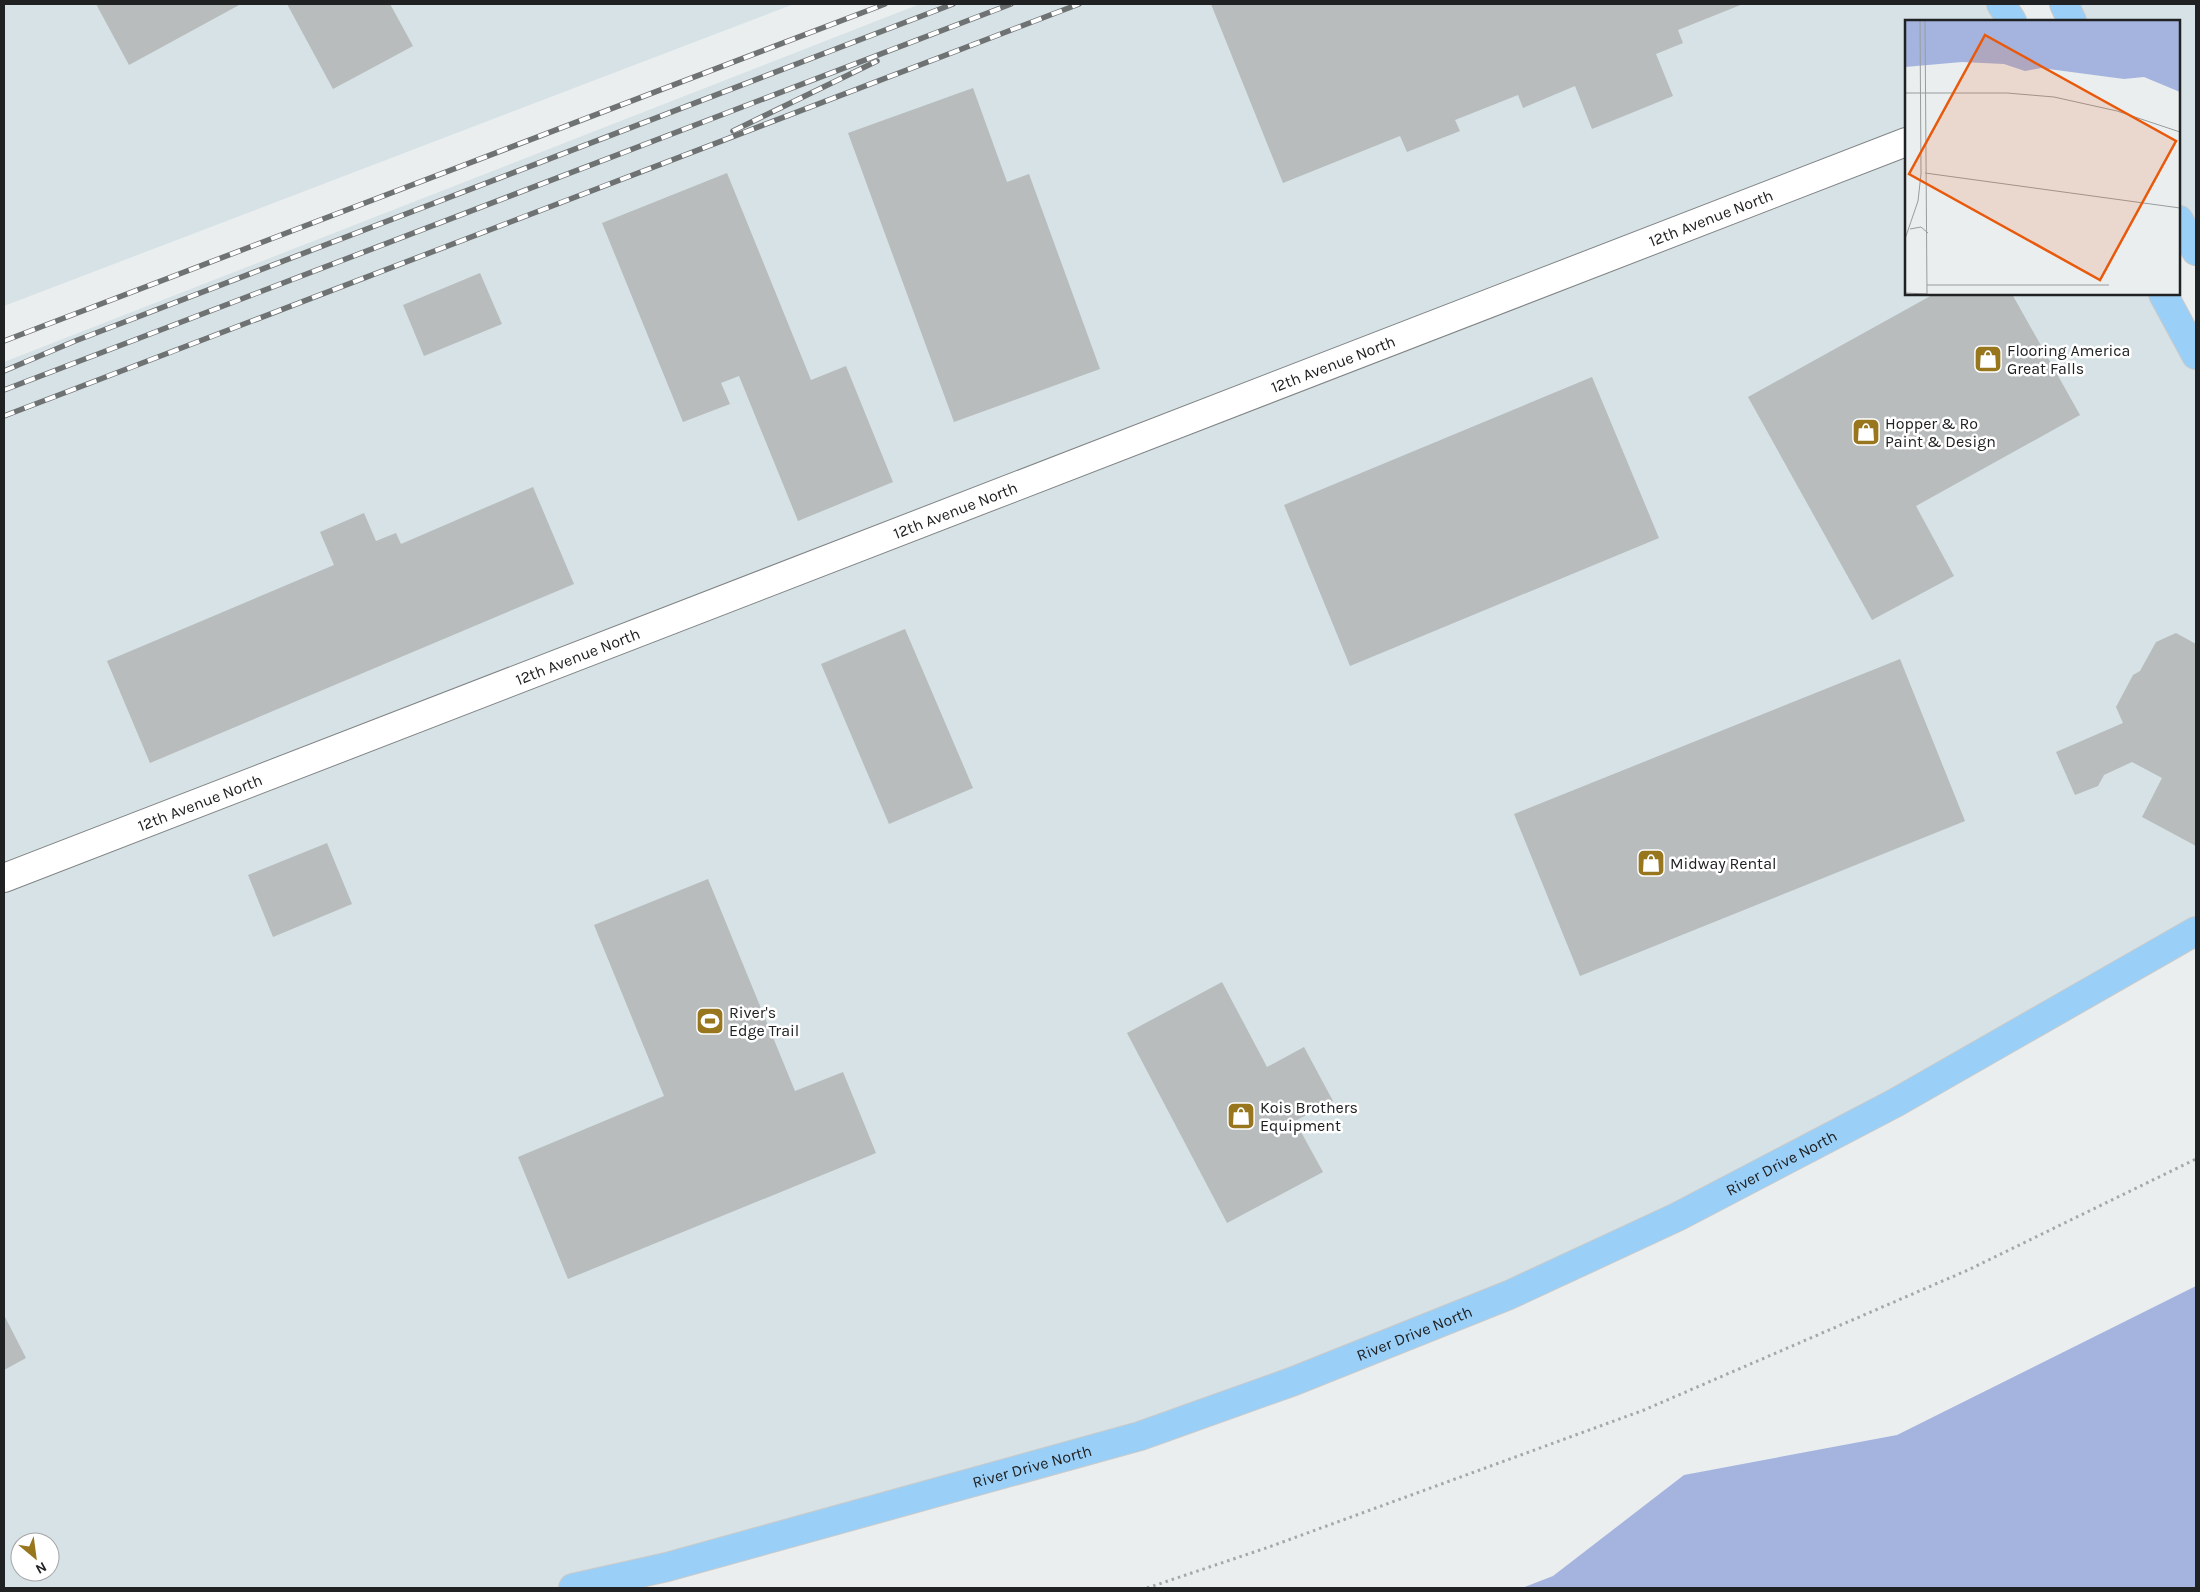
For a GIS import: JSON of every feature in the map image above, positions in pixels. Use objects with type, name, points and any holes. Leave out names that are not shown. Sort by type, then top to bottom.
[{"type":"main road","points":[[2001,4],[2011,20]]},
{"type":"main road","points":[[2064,4],[2072,20]]},
{"type":"main road","points":[[2180,222],[2196,251]]},
{"type":"main road","points":[[2164,295],[2196,355]]},
{"type":"main road","name":"River Drive North","points":[[573,1588],[667,1568],[1140,1436],[1294,1381],[1509,1296],[1677,1217],[1895,1103],[2196,931]]},
{"type":"street","name":"12th Avenue North","points":[[4,878],[1905,142]]},
{"type":"path","points":[[1147,1588],[1270,1546],[1644,1410],[1968,1270],[2196,1159]]},
{"type":"shaded area","points":[[4,4],[794,4],[4,306]]},
{"type":"shaded area","points":[[920,4],[2001,4],[2011,20],[1905,20],[1905,295],[2164,295],[2196,355],[2196,931],[1509,1295],[1140,1436],[571,1588],[4,1588],[4,362]]},
{"type":"shaded area","points":[[2064,4],[2196,4],[2196,251],[2180,222],[2180,20],[2072,20]]},
{"type":"water","points":[[2196,1286],[2196,1588],[1522,1588],[1553,1576],[1684,1475],[1897,1435]]},
{"type":"building","points":[[96,4],[241,4],[129,65]]},
{"type":"building","points":[[287,4],[390,4],[413,46],[333,89]]},
{"type":"building","points":[[1211,4],[1743,4],[1678,30],[1683,43],[1656,54],[1673,96],[1592,129],[1575,86],[1523,108],[1518,95],[1455,120],[1460,131],[1407,152],[1400,136],[1283,183]]},
{"type":"building","points":[[973,88],[1007,182],[1029,174],[1100,369],[954,422],[848,133]]},
{"type":"building","points":[[727,173],[811,380],[846,366],[893,482],[798,521],[739,376],[721,383],[730,404],[683,422],[602,223]]},
{"type":"building","points":[[480,273],[502,324],[424,356],[403,305]]},
{"type":"building","points":[[1932,295],[2013,295],[2080,415],[1916,506],[1954,576],[1872,620],[1748,397]]},
{"type":"building","points":[[1592,377],[1659,538],[1350,666],[1284,505]]},
{"type":"building","points":[[533,487],[574,584],[150,763],[107,661],[334,565],[320,532],[364,513],[376,541],[396,533],[401,544]]},
{"type":"building","points":[[905,629],[973,788],[889,824],[821,664]]},
{"type":"building","points":[[2176,633],[2196,644],[2196,846],[2142,817],[2162,778],[2132,762],[2104,775],[2098,786],[2075,795],[2056,752],[2123,723],[2116,707],[2133,675],[2140,671],[2156,642]]},
{"type":"building","points":[[1900,659],[1965,821],[1580,976],[1514,814]]},
{"type":"building","points":[[327,843],[352,904],[273,937],[248,875]]},
{"type":"building","points":[[708,879],[795,1091],[843,1072],[876,1153],[568,1279],[518,1157],[664,1096],[594,925]]},
{"type":"building","points":[[1222,982],[1267,1067],[1304,1047],[1333,1101],[1295,1121],[1323,1172],[1227,1223],[1127,1033]]},
{"type":"building","points":[[4,1315],[26,1358],[4,1370]]},
{"type":"railway","points":[[4,341],[885,4]]},
{"type":"railway","points":[[4,371],[75,341],[953,4]]},
{"type":"railway","points":[[4,390],[1011,4]]},
{"type":"railway","points":[[4,416],[1079,4]]},
{"type":"railway","points":[[733,131],[877,61]]},
{"type":"place","name":"Flooring America Great Falls","points":[[1988,359]]},
{"type":"place","name":"Hopper & Ro Paint & Design","points":[[1866,432]]},
{"type":"place","name":"Midway Rental","points":[[1651,863]]},
{"type":"place","name":"River's Edge Trail","points":[[710,1021]]},
{"type":"place","name":"Kois Brothers Equipment","points":[[1241,1116]]}]
